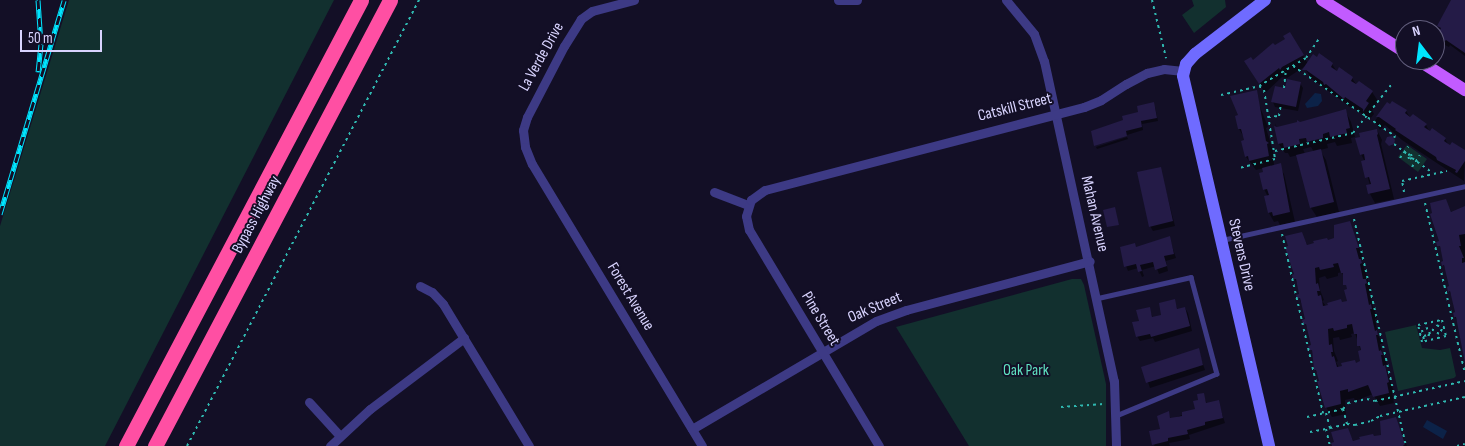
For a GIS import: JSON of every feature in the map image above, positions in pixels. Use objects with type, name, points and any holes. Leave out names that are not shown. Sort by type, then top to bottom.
[{"type":"highway","name":"Bypass Highway","points":[[126,446],[361,0]]},
{"type":"highway","name":"Bypass Highway","points":[[155,446],[390,0]]},
{"type":"main road","points":[[1322,0],[1395,46]]},
{"type":"main road","points":[[1434,70],[1465,90]]},
{"type":"street","name":"La Verde Drive","points":[[532,164],[525,147],[524,124],[574,29],[584,16],[592,11],[634,0]]},
{"type":"street","points":[[838,0],[857,0]]},
{"type":"street","name":"Mahan Avenue","points":[[1006,0],[1022,17],[1040,45],[1090,261],[1114,381],[1116,446]]},
{"type":"street","points":[[1183,71],[1187,62],[1201,49],[1264,0]]},
{"type":"street","name":"Catskill Street","points":[[748,206],[755,196],[764,190],[1092,104],[1142,75],[1164,69],[1183,71]]},
{"type":"street","name":"Stevens Drive","points":[[1183,71],[1220,240],[1269,446]]},
{"type":"street","name":"Forest Avenue","points":[[532,164],[702,446]]},
{"type":"street","points":[[714,192],[748,206]]},
{"type":"street","name":"Pine Street","points":[[748,206],[746,216],[749,230],[878,446]]},
{"type":"street","name":"Oak Street","points":[[692,429],[855,332],[891,315],[1090,261]]},
{"type":"street","points":[[420,286],[432,292],[443,304],[529,446]]},
{"type":"street","points":[[330,446],[370,409],[464,338]]},
{"type":"street","points":[[309,402],[340,436]]},
{"type":"lane","points":[[1220,240],[1465,186]]},
{"type":"lane","points":[[1098,298],[1191,277],[1218,374],[1116,416]]},
{"type":"path","points":[[187,446],[419,0]]},
{"type":"path","points":[[1152,0],[1166,58]]},
{"type":"path","points":[[1221,95],[1259,86],[1267,82],[1306,58],[1320,38]]},
{"type":"path","points":[[1293,66],[1395,136],[1394,138]]},
{"type":"path","points":[[1284,88],[1286,70]]},
{"type":"path","points":[[1238,168],[1275,159],[1264,90],[1267,82]]},
{"type":"path","points":[[1274,151],[1353,133],[1391,85]]},
{"type":"path","points":[[1259,86],[1264,90]]},
{"type":"path","points":[[1268,117],[1279,116],[1281,104]]},
{"type":"path","points":[[1394,144],[1408,155]]},
{"type":"path","points":[[1400,158],[1408,147]]},
{"type":"path","points":[[1412,158],[1414,151]]},
{"type":"path","points":[[1408,155],[1412,154]]},
{"type":"path","points":[[1406,162],[1408,155]]},
{"type":"path","points":[[1412,167],[1420,155]]},
{"type":"path","points":[[1408,159],[1412,158]]},
{"type":"path","points":[[1412,158],[1434,174]]},
{"type":"path","points":[[1406,199],[1402,181],[1447,170]]},
{"type":"path","points":[[1425,200],[1465,373]]},
{"type":"path","points":[[1353,216],[1406,446]]},
{"type":"path","points":[[1282,233],[1328,428],[1330,446]]},
{"type":"path","points":[[1442,320],[1446,336],[1425,341],[1422,342],[1418,325],[1442,320]]},
{"type":"path","points":[[1424,336],[1428,336],[1435,326],[1444,328]]},
{"type":"path","points":[[1434,330],[1440,334],[1441,326]]},
{"type":"path","points":[[1425,341],[1422,330],[1426,328],[1431,332],[1428,336]]},
{"type":"path","points":[[1307,417],[1343,409],[1348,404],[1367,399],[1375,401],[1465,381]]},
{"type":"path","points":[[1428,384],[1429,389]]},
{"type":"path","points":[[1310,432],[1347,424],[1355,425],[1398,412],[1465,397]]},
{"type":"path","points":[[1061,407],[1107,404]]},
{"type":"path","points":[[1343,409],[1347,424]]},
{"type":"path","points":[[1457,446],[1465,444]]},
{"type":"green space","points":[[69,0],[334,0],[105,446],[0,446],[0,226]]},
{"type":"green space","points":[[1192,0],[1225,0],[1226,7],[1194,33],[1182,15],[1194,6]]},
{"type":"green space","points":[[1407,145],[1427,159],[1418,172],[1398,157]]},
{"type":"green space","name":"Oak Park","points":[[1072,279],[1081,279],[1084,285],[1106,384],[1106,446],[969,446],[896,327]]},
{"type":"green space","points":[[1416,325],[1422,348],[1440,350],[1450,348],[1456,376],[1398,391],[1385,332]]},
{"type":"water","points":[[1315,93],[1321,94],[1322,101],[1318,106],[1307,108],[1305,104]]},
{"type":"water","points":[[1427,420],[1447,431],[1443,439],[1423,427]]},
{"type":"building","points":[[1451,0],[1465,0],[1465,53],[1445,41],[1445,20],[1440,20]]},
{"type":"building","points":[[1290,32],[1304,55],[1280,70],[1279,68],[1259,84],[1244,61],[1251,57],[1253,60],[1273,43],[1275,45],[1285,39],[1283,36]]},
{"type":"building","points":[[1319,53],[1333,63],[1331,67],[1337,71],[1339,67],[1353,77],[1351,81],[1356,84],[1359,81],[1373,91],[1366,101],[1369,103],[1363,112],[1363,109],[1345,97],[1344,99],[1306,70],[1302,70],[1313,54],[1317,57]]},
{"type":"building","points":[[1287,79],[1301,82],[1296,107],[1271,102],[1275,86],[1285,88]]},
{"type":"building","points":[[1257,90],[1266,141],[1269,143],[1267,144],[1269,156],[1249,161],[1248,156],[1245,157],[1241,141],[1244,140],[1241,129],[1238,129],[1235,116],[1238,115],[1230,96]]},
{"type":"building","points":[[1392,101],[1407,110],[1405,113],[1410,117],[1413,114],[1427,124],[1424,127],[1430,131],[1432,128],[1446,138],[1444,141],[1450,145],[1452,142],[1465,150],[1465,161],[1457,173],[1455,172],[1456,170],[1437,160],[1436,157],[1379,117],[1376,117],[1387,102],[1390,104]]},
{"type":"building","points":[[1154,102],[1157,118],[1141,121],[1142,127],[1126,131],[1127,136],[1094,146],[1091,131],[1123,120],[1122,116],[1138,112],[1137,106]]},
{"type":"building","points":[[1346,109],[1350,128],[1346,129],[1347,133],[1330,137],[1329,132],[1323,134],[1323,138],[1307,142],[1306,138],[1299,139],[1300,144],[1284,148],[1283,143],[1278,144],[1274,126],[1297,122],[1297,120],[1300,122]]},
{"type":"building","points":[[1377,129],[1390,189],[1368,194],[1366,185],[1371,184],[1369,177],[1365,178],[1361,161],[1365,160],[1364,154],[1360,155],[1355,138],[1360,137],[1359,133]]},
{"type":"building","points":[[1392,136],[1395,140],[1394,144],[1389,146],[1385,142],[1387,137]]},
{"type":"building","points":[[1321,149],[1334,202],[1310,208],[1296,155]]},
{"type":"building","points":[[1281,163],[1290,212],[1273,216],[1272,212],[1268,213],[1264,196],[1269,195],[1267,189],[1263,190],[1259,173],[1263,172],[1262,168]]},
{"type":"building","points":[[1161,167],[1173,221],[1149,227],[1137,172]]},
{"type":"building","points":[[1446,199],[1451,212],[1465,206],[1465,234],[1459,235],[1461,246],[1459,246],[1464,258],[1462,258],[1462,263],[1465,262],[1465,363],[1456,317],[1454,317],[1453,313],[1455,312],[1450,291],[1448,292],[1447,287],[1449,286],[1444,265],[1442,266],[1441,262],[1443,261],[1440,246],[1437,246],[1436,242],[1439,241],[1430,214],[1432,213],[1430,203]]},
{"type":"building","points":[[1115,207],[1119,225],[1107,227],[1103,210]]},
{"type":"building","points":[[1350,221],[1359,248],[1356,248],[1362,263],[1360,264],[1363,279],[1366,279],[1367,283],[1365,284],[1369,305],[1371,304],[1372,309],[1370,309],[1375,331],[1377,330],[1379,351],[1381,350],[1383,355],[1381,355],[1389,382],[1387,383],[1389,393],[1373,397],[1368,385],[1348,392],[1348,389],[1340,391],[1341,404],[1325,408],[1317,381],[1319,381],[1316,370],[1314,370],[1312,350],[1309,350],[1308,346],[1311,345],[1306,324],[1303,325],[1302,320],[1305,319],[1300,298],[1297,299],[1296,295],[1299,294],[1285,247],[1288,246],[1285,236],[1302,232],[1307,245],[1314,243],[1313,241],[1334,238],[1334,225]],"holes":[[[1338,263],[1341,273],[1343,273],[1343,285],[1346,285],[1347,289],[1344,290],[1347,301],[1342,302],[1341,299],[1323,306],[1321,295],[1318,296],[1317,291],[1320,291],[1318,283],[1316,284],[1315,268],[1319,267],[1320,270],[1334,267],[1333,264]],[[1352,324],[1354,334],[1357,334],[1357,346],[1360,346],[1361,350],[1358,351],[1360,361],[1356,363],[1355,360],[1341,363],[1342,366],[1337,367],[1334,356],[1332,357],[1332,344],[1329,345],[1328,329],[1333,328],[1334,331],[1347,328],[1347,325]]]},
{"type":"building","points":[[1170,236],[1174,254],[1164,256],[1167,266],[1155,270],[1153,262],[1140,265],[1142,271],[1138,272],[1136,264],[1124,267],[1120,247],[1135,243],[1136,247]]},
{"type":"building","points":[[1175,299],[1177,309],[1185,307],[1190,326],[1151,337],[1150,334],[1136,337],[1132,322],[1139,321],[1136,310],[1150,307],[1152,317],[1161,315],[1159,303]]},
{"type":"building","points":[[1199,348],[1203,365],[1146,383],[1141,367]]},
{"type":"building","points":[[1204,393],[1206,403],[1219,400],[1223,418],[1205,422],[1205,425],[1187,430],[1188,434],[1168,438],[1168,441],[1152,445],[1149,431],[1160,429],[1157,416],[1169,411],[1170,418],[1182,416],[1182,412],[1195,409],[1193,401],[1198,400],[1197,394]]},
{"type":"building","points":[[1396,417],[1405,444],[1403,446],[1332,446],[1331,443],[1334,442],[1331,432],[1348,428],[1353,441],[1360,439],[1359,437],[1373,434],[1374,436],[1381,435],[1380,421]]},
{"type":"railway","points":[[38,0],[41,44],[38,72]]},
{"type":"railway","points":[[0,214],[64,0]]}]
